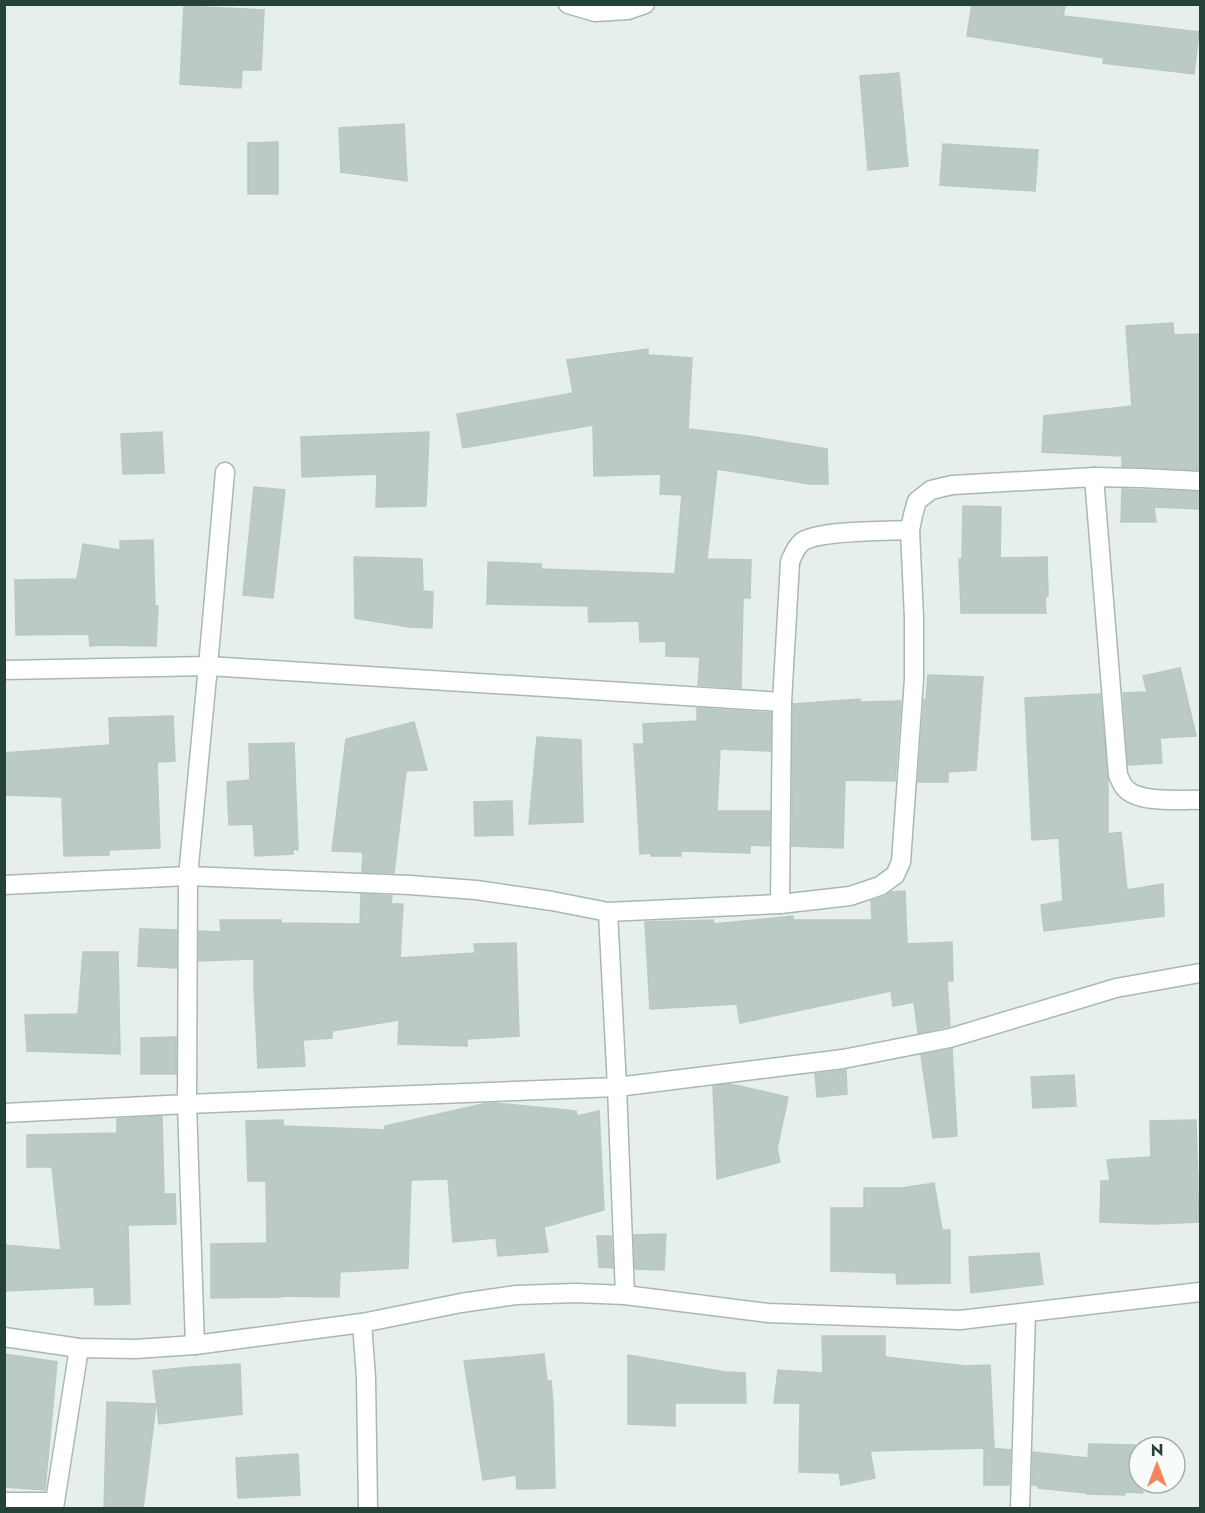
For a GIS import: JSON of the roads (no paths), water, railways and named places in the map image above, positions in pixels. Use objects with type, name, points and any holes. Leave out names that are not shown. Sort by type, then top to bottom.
[{"type":"street","points":[[568,4],[595,12],[628,10],[645,4]]},
{"type":"street","points":[[195,1345],[187,1104],[188,876],[225,472]]},
{"type":"street","points":[[4,885],[188,876],[411,885],[476,890],[608,912],[780,904],[850,896],[880,886],[895,875],[901,862],[914,679],[910,530],[917,501],[931,490],[952,485],[1094,477],[1200,481]]},
{"type":"street","points":[[1094,477],[1118,775],[1124,788],[1135,796],[1200,800]]},
{"type":"street","points":[[780,904],[782,702],[790,562],[795,550],[803,541],[816,536],[910,530]]},
{"type":"street","points":[[4,669],[208,666],[782,702]]},
{"type":"street","points":[[608,912],[625,1295]]},
{"type":"street","points":[[4,1113],[617,1087],[843,1059],[950,1038],[1116,988],[1200,972]]},
{"type":"street","points":[[4,1337],[79,1348],[135,1349],[195,1345],[362,1323],[461,1303],[516,1295],[576,1293],[625,1295],[768,1313],[960,1320],[1200,1292]]},
{"type":"street","points":[[1020,1509],[1026,1313]]},
{"type":"street","points":[[362,1323],[366,1378],[368,1509]]},
{"type":"street","points":[[4,1502],[54,1505],[79,1348]]}]
